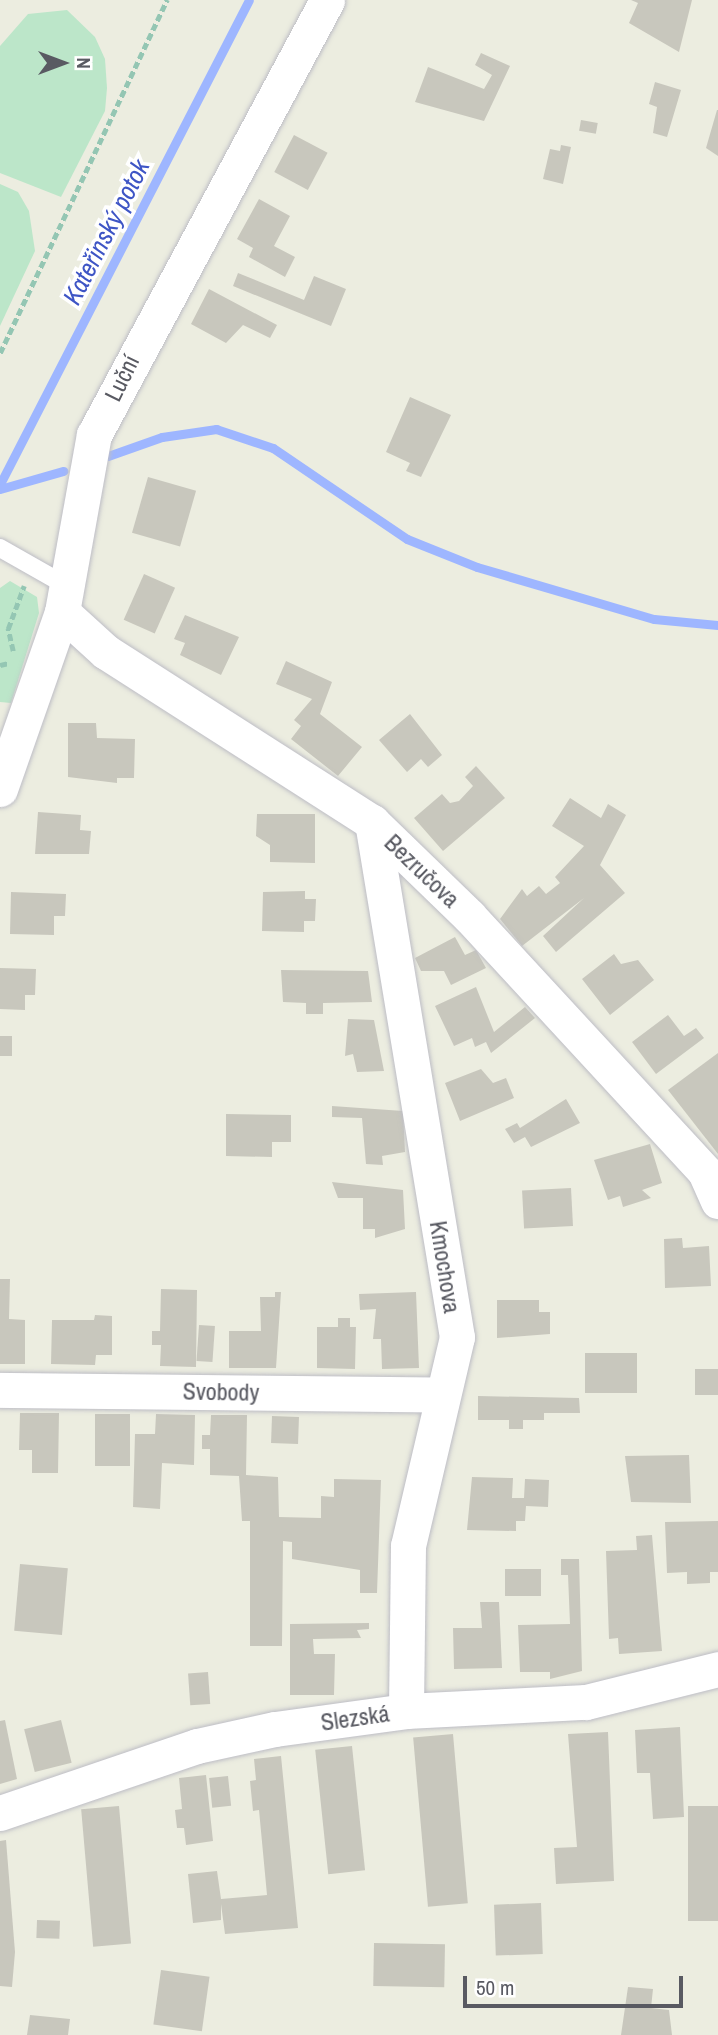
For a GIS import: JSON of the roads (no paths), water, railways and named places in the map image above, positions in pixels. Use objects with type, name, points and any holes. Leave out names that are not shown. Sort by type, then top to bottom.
[{"type":"street","name":"Luční","points":[[0,789],[65,599],[94,435],[327,0]]},
{"type":"street","name":"Bezručova","points":[[65,599],[106,652],[372,822],[469,916],[695,1161],[718,1201]]},
{"type":"street","name":"Kmochova","points":[[372,822],[457,1338],[408,1546],[406,1711]]},
{"type":"street","name":"Svobody","points":[[0,1390],[442,1395]]},
{"type":"street","name":"Slezská","points":[[0,1813],[197,1746],[406,1711],[586,1702],[718,1669]]},
{"type":"lane","points":[[1,548],[33,570],[65,599]]},
{"type":"waterway","name":"Kateřinský potok","points":[[0,484],[249,0]]},
{"type":"waterway","points":[[108,456],[162,437],[216,429],[273,448],[407,539],[477,567],[654,619],[718,625]]},
{"type":"waterway","points":[[0,489],[63,471]]}]
